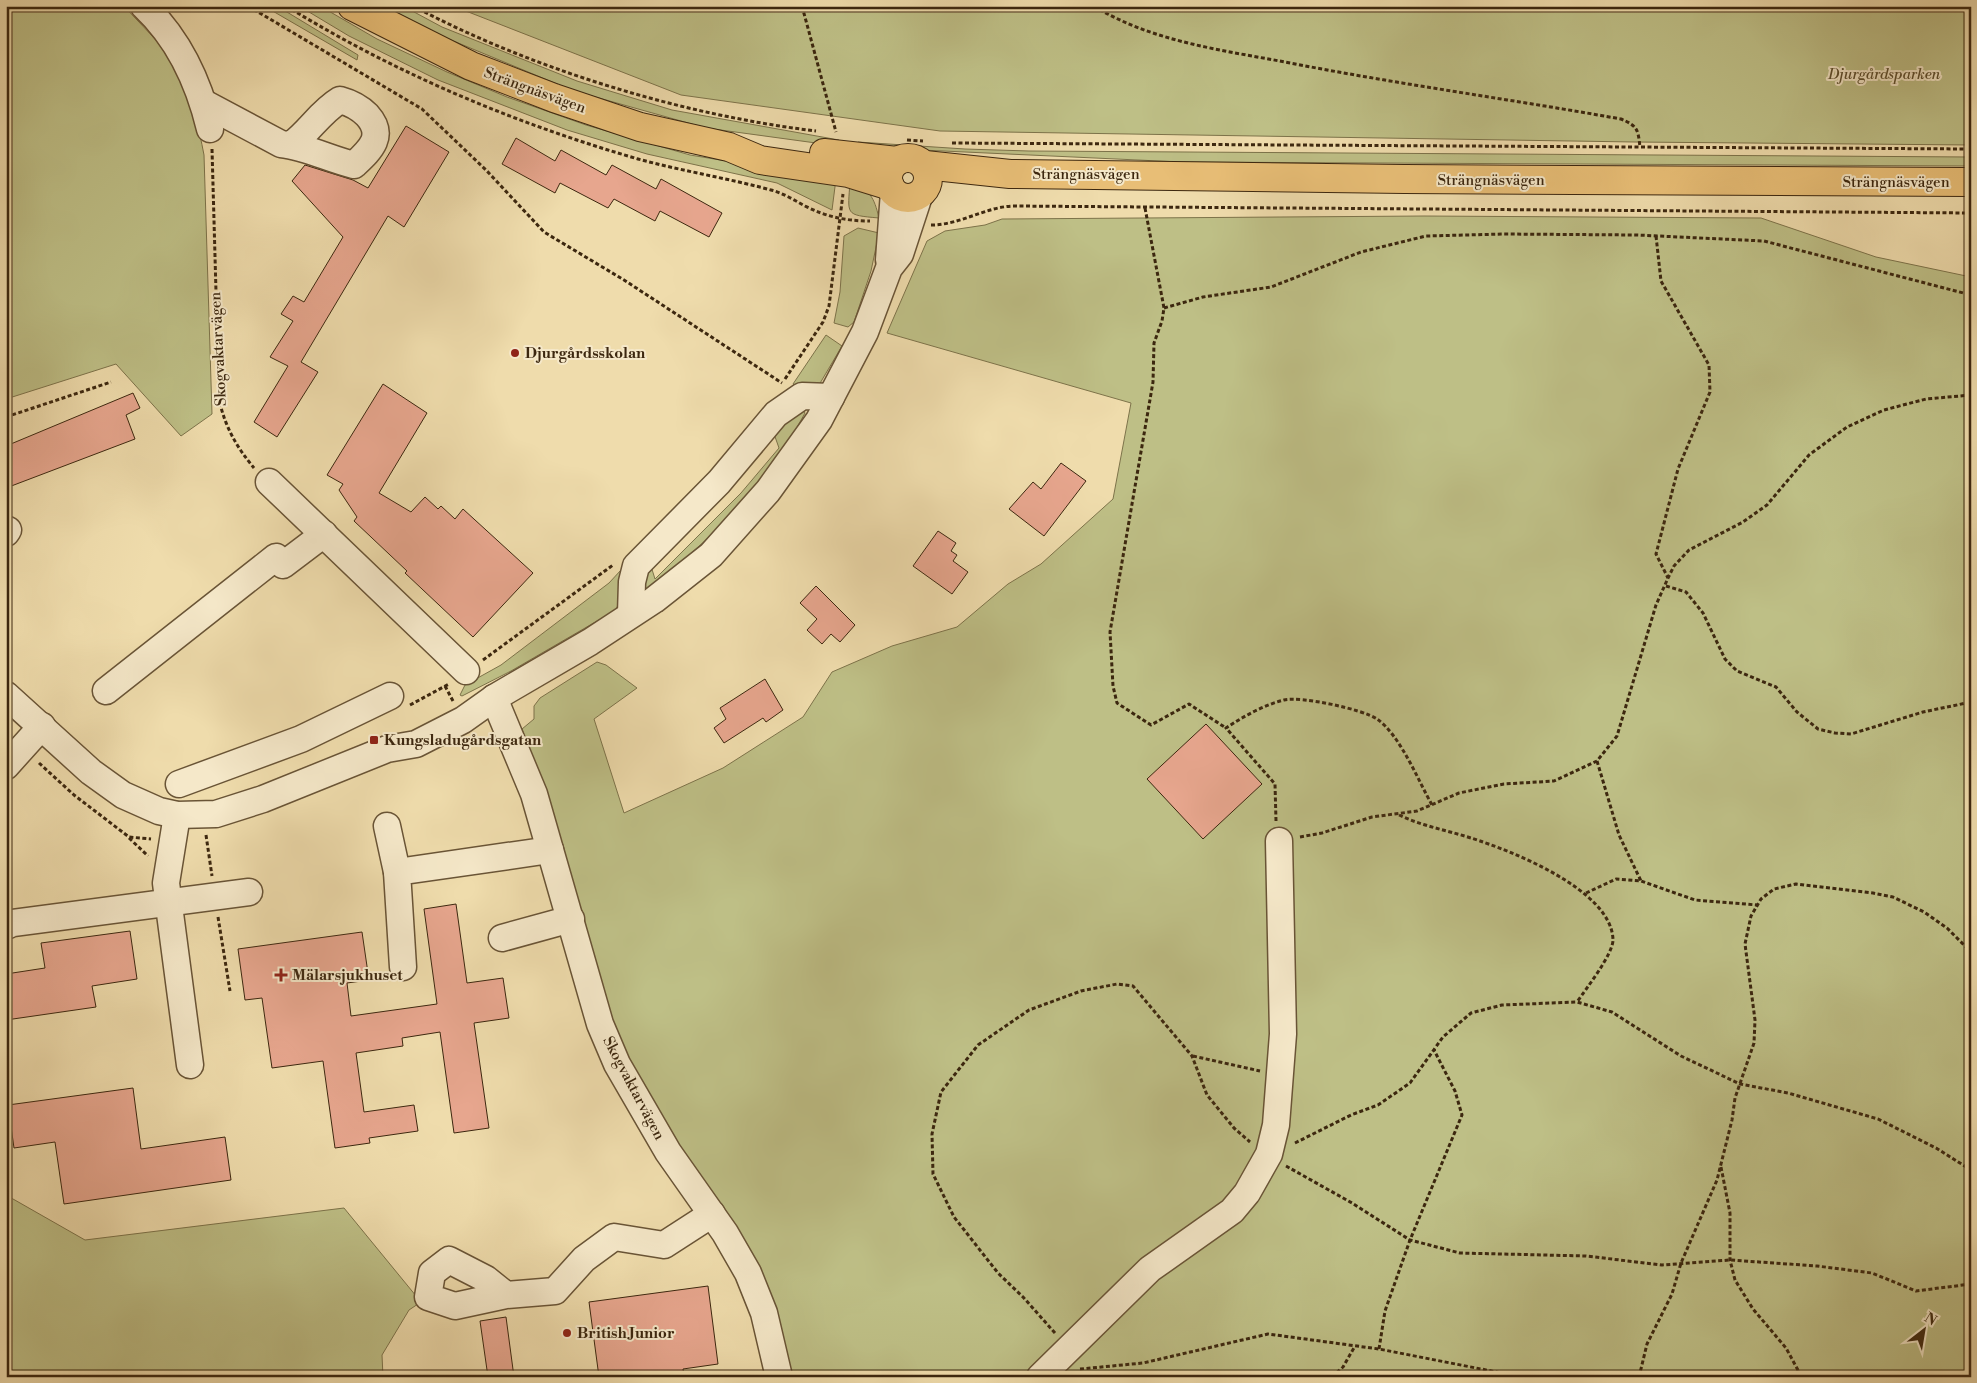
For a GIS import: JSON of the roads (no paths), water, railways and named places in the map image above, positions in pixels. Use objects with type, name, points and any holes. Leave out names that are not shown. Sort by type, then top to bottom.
[{"type":"main road","name":"Strängnäsvägen","points":[[352,6],[471,66],[554,98],[640,127],[729,147],[763,143],[909,171],[1404,179],[1971,182]]},
{"type":"street","points":[[144,6],[178,47],[204,103],[210,129]]},
{"type":"street","points":[[204,103],[256,132],[281,144],[291,145]]},
{"type":"street","points":[[6,695],[91,772],[123,795],[159,811],[177,815],[216,814],[263,800],[387,748],[416,744],[463,720],[494,698],[590,642],[711,555],[768,491],[819,420],[865,332],[889,268],[888,250],[909,171]]},
{"type":"street","points":[[631,614],[632,582],[636,566],[718,482],[776,414],[802,396],[831,397]]},
{"type":"street","points":[[269,482],[466,671]]},
{"type":"street","points":[[106,691],[280,561],[324,534]]},
{"type":"street","points":[[387,748],[406,729],[450,695],[494,698]]},
{"type":"street","points":[[179,784],[285,745],[390,696]]},
{"type":"street","name":"Skogvaktarvägen","points":[[494,698],[534,794],[600,1024],[617,1064],[668,1152],[712,1214],[748,1273],[764,1313],[779,1377]]},
{"type":"street","points":[[14,757],[42,726]]},
{"type":"street","points":[[285,745],[304,783]]},
{"type":"street","points":[[177,815],[166,883],[190,1065]]},
{"type":"street","points":[[387,826],[397,872],[404,967]]},
{"type":"street","points":[[1042,1375],[1150,1269],[1232,1211],[1256,1180],[1268,1156],[1276,1125],[1283,1034],[1279,841]]},
{"type":"street","points":[[397,872],[550,850]]},
{"type":"street","points":[[6,926],[13,923],[249,892]]},
{"type":"street","points":[[502,938],[571,919]]},
{"type":"street","points":[[506,1295],[555,1291],[584,1259],[614,1237],[664,1245],[712,1214]]},
{"type":"place","name":"Djurgårdsskolan","points":[[515,353]]},
{"type":"place","name":"Kungsladugårdsgatan","points":[[374,740]]},
{"type":"place","name":"Mälarsjukhuset","points":[[281,975]]},
{"type":"place","name":"British Junior","points":[[567,1333]]},
{"type":"park label","name":"Djurgårdsparken","points":[[1884,74]]}]
